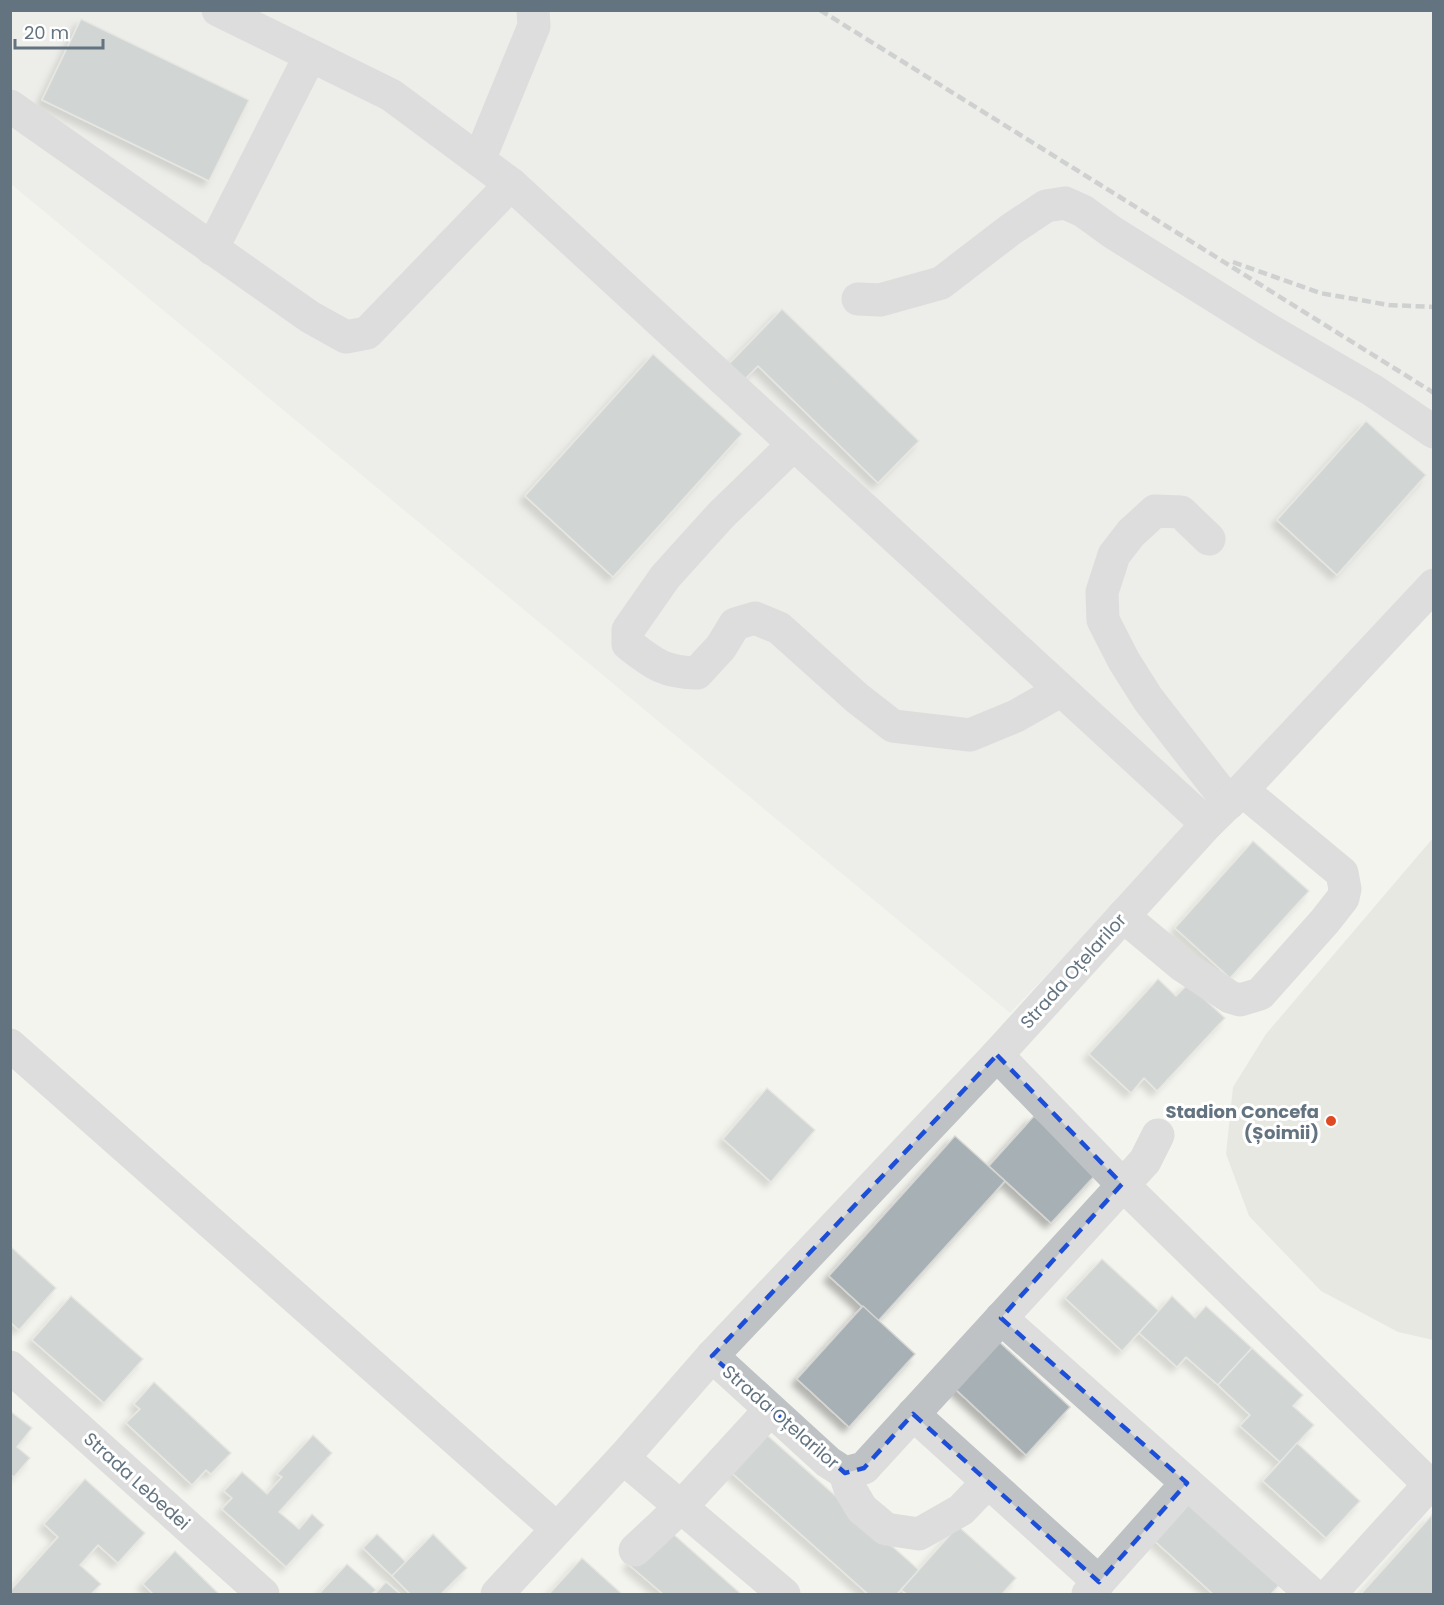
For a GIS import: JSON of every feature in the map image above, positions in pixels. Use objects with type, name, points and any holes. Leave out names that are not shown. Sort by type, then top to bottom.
[{"type":"street","points":[[479,160],[534,26],[533,10]]},
{"type":"street","points":[[232,14],[310,56],[391,95],[511,184],[1060,691],[1226,806],[1342,873],[1345,888],[1343,898],[1331,914],[1260,994],[1240,1000],[1230,997],[1183,966],[1123,916]]},
{"type":"street","points":[[212,249],[310,56]]},
{"type":"street","points":[[10,106],[310,317],[346,336],[367,333],[511,184]]},
{"type":"street","points":[[858,299],[880,300],[941,284],[1010,230],[1046,206],[1065,202],[1083,211],[1112,232],[1269,330],[1372,390],[1434,432]]},
{"type":"street","points":[[794,444],[721,515],[665,577],[628,630],[628,644],[656,665],[676,672],[697,673],[721,647],[735,624],[755,618],[779,628],[856,698],[893,726],[970,735],[1016,716],[1060,691]]},
{"type":"street","points":[[1209,539],[1180,512],[1155,511],[1131,533],[1114,555],[1102,592],[1103,620],[1124,661],[1148,699],[1226,806]]},
{"type":"street","name":"Strada Oțelarilor","points":[[497,1594],[623,1458],[712,1356],[997,1055],[1123,916],[1434,585]]},
{"type":"street","points":[[10,1045],[557,1529]]},
{"type":"street","points":[[997,1055],[1122,1185],[1431,1487],[1330,1594]]},
{"type":"street","name":"Strada Oțelarilor","points":[[712,1356],[828,1462],[845,1473],[864,1468],[1145,1161],[1158,1135]]},
{"type":"street","points":[[1001,1318],[1312,1594]]},
{"type":"street","name":"Strada Lebedei","points":[[10,1367],[263,1594]]},
{"type":"street","points":[[635,1551],[681,1507],[770,1410]]},
{"type":"street","points":[[913,1414],[988,1482],[1093,1588],[1187,1483]]},
{"type":"street","points":[[623,1458],[784,1594]]},
{"type":"street","points":[[845,1473],[850,1489],[862,1509],[886,1529],[919,1534],[961,1510],[988,1482]]},
{"type":"highlighted area","points":[[997,1055],[1122,1184],[1001,1318],[1187,1483],[1099,1582],[913,1414],[864,1468],[845,1473],[712,1356]]},
{"type":"shaded area","points":[[10,11],[1433,11],[1433,574],[1010,1013],[11,184]]},
{"type":"shaded area","name":"Stadion Concefa (Șoimii)","points":[[1433,838],[1433,1340],[1398,1332],[1321,1291],[1249,1216],[1226,1154],[1233,1087],[1266,1034]]},
{"type":"building","points":[[81,19],[249,100],[209,181],[42,100]]},
{"type":"building","points":[[782,309],[919,441],[878,483],[758,366],[742,382],[726,367]]},
{"type":"building","points":[[653,354],[742,434],[613,577],[525,496]]},
{"type":"building","points":[[1366,421],[1426,475],[1337,575],[1277,520]]},
{"type":"building","points":[[1253,841],[1309,891],[1230,978],[1175,928]]},
{"type":"building","points":[[1158,979],[1176,996],[1188,984],[1225,1018],[1157,1091],[1144,1078],[1131,1093],[1089,1054]]},
{"type":"building","points":[[767,1088],[815,1130],[771,1182],[723,1139]]},
{"type":"building","points":[[1034,1116],[1097,1173],[1051,1223],[989,1166]]},
{"type":"building","points":[[955,1136],[1005,1181],[878,1321],[829,1276]]},
{"type":"building","points":[[10,1246],[56,1288],[19,1330],[10,1322]]},
{"type":"building","points":[[1102,1259],[1159,1311],[1122,1351],[1065,1298]]},
{"type":"building","points":[[71,1296],[143,1359],[104,1403],[32,1340]]},
{"type":"building","points":[[1172,1296],[1195,1318],[1206,1306],[1252,1348],[1218,1385],[1186,1357],[1177,1367],[1139,1333]]},
{"type":"building","points":[[863,1306],[915,1354],[849,1427],[797,1379]]},
{"type":"building","points":[[995,1338],[1070,1407],[1026,1455],[951,1385]]},
{"type":"building","points":[[1252,1348],[1303,1395],[1293,1406],[1314,1425],[1280,1462],[1240,1426],[1250,1415],[1218,1385]]},
{"type":"building","points":[[154,1382],[231,1453],[211,1474],[206,1470],[192,1485],[126,1423],[140,1409],[134,1404]]},
{"type":"building","points":[[10,1411],[32,1428],[17,1447],[30,1458],[14,1477],[10,1474]]},
{"type":"building","points":[[759,1428],[919,1570],[897,1594],[868,1594],[724,1466]]},
{"type":"building","points":[[313,1435],[332,1453],[279,1512],[299,1529],[312,1514],[324,1525],[286,1567],[222,1509],[232,1498],[224,1491],[242,1472],[267,1494],[282,1477],[277,1474]]},
{"type":"building","points":[[1297,1443],[1360,1501],[1326,1538],[1263,1481]]},
{"type":"building","points":[[85,1479],[145,1533],[118,1563],[98,1545],[80,1565],[101,1584],[91,1594],[10,1594],[10,1591],[58,1537],[44,1524]]},
{"type":"building","points":[[1182,1495],[1280,1584],[1271,1594],[1213,1594],[1147,1534]]},
{"type":"building","points":[[1432,1515],[1434,1594],[1361,1594]]},
{"type":"building","points":[[663,1525],[741,1594],[663,1594],[628,1564]]},
{"type":"building","points":[[958,1526],[1016,1578],[1002,1594],[907,1594],[901,1590]]},
{"type":"building","points":[[377,1534],[406,1562],[392,1576],[363,1548]]},
{"type":"building","points":[[433,1534],[467,1568],[441,1594],[410,1594],[392,1576]]},
{"type":"building","points":[[175,1551],[219,1594],[153,1594],[143,1584]]},
{"type":"building","points":[[582,1558],[622,1594],[549,1594]]},
{"type":"building","points":[[347,1564],[376,1590],[372,1594],[319,1594]]},
{"type":"building","points":[[386,1582],[400,1594],[375,1594]]},
{"type":"railway","points":[[820,10],[1434,393]]},
{"type":"railway","points":[[1233,262],[1320,293],[1389,305],[1434,307]]},
{"type":"place","name":"Stadion Concefa (Șoimii)","points":[[1331,1121]]}]
